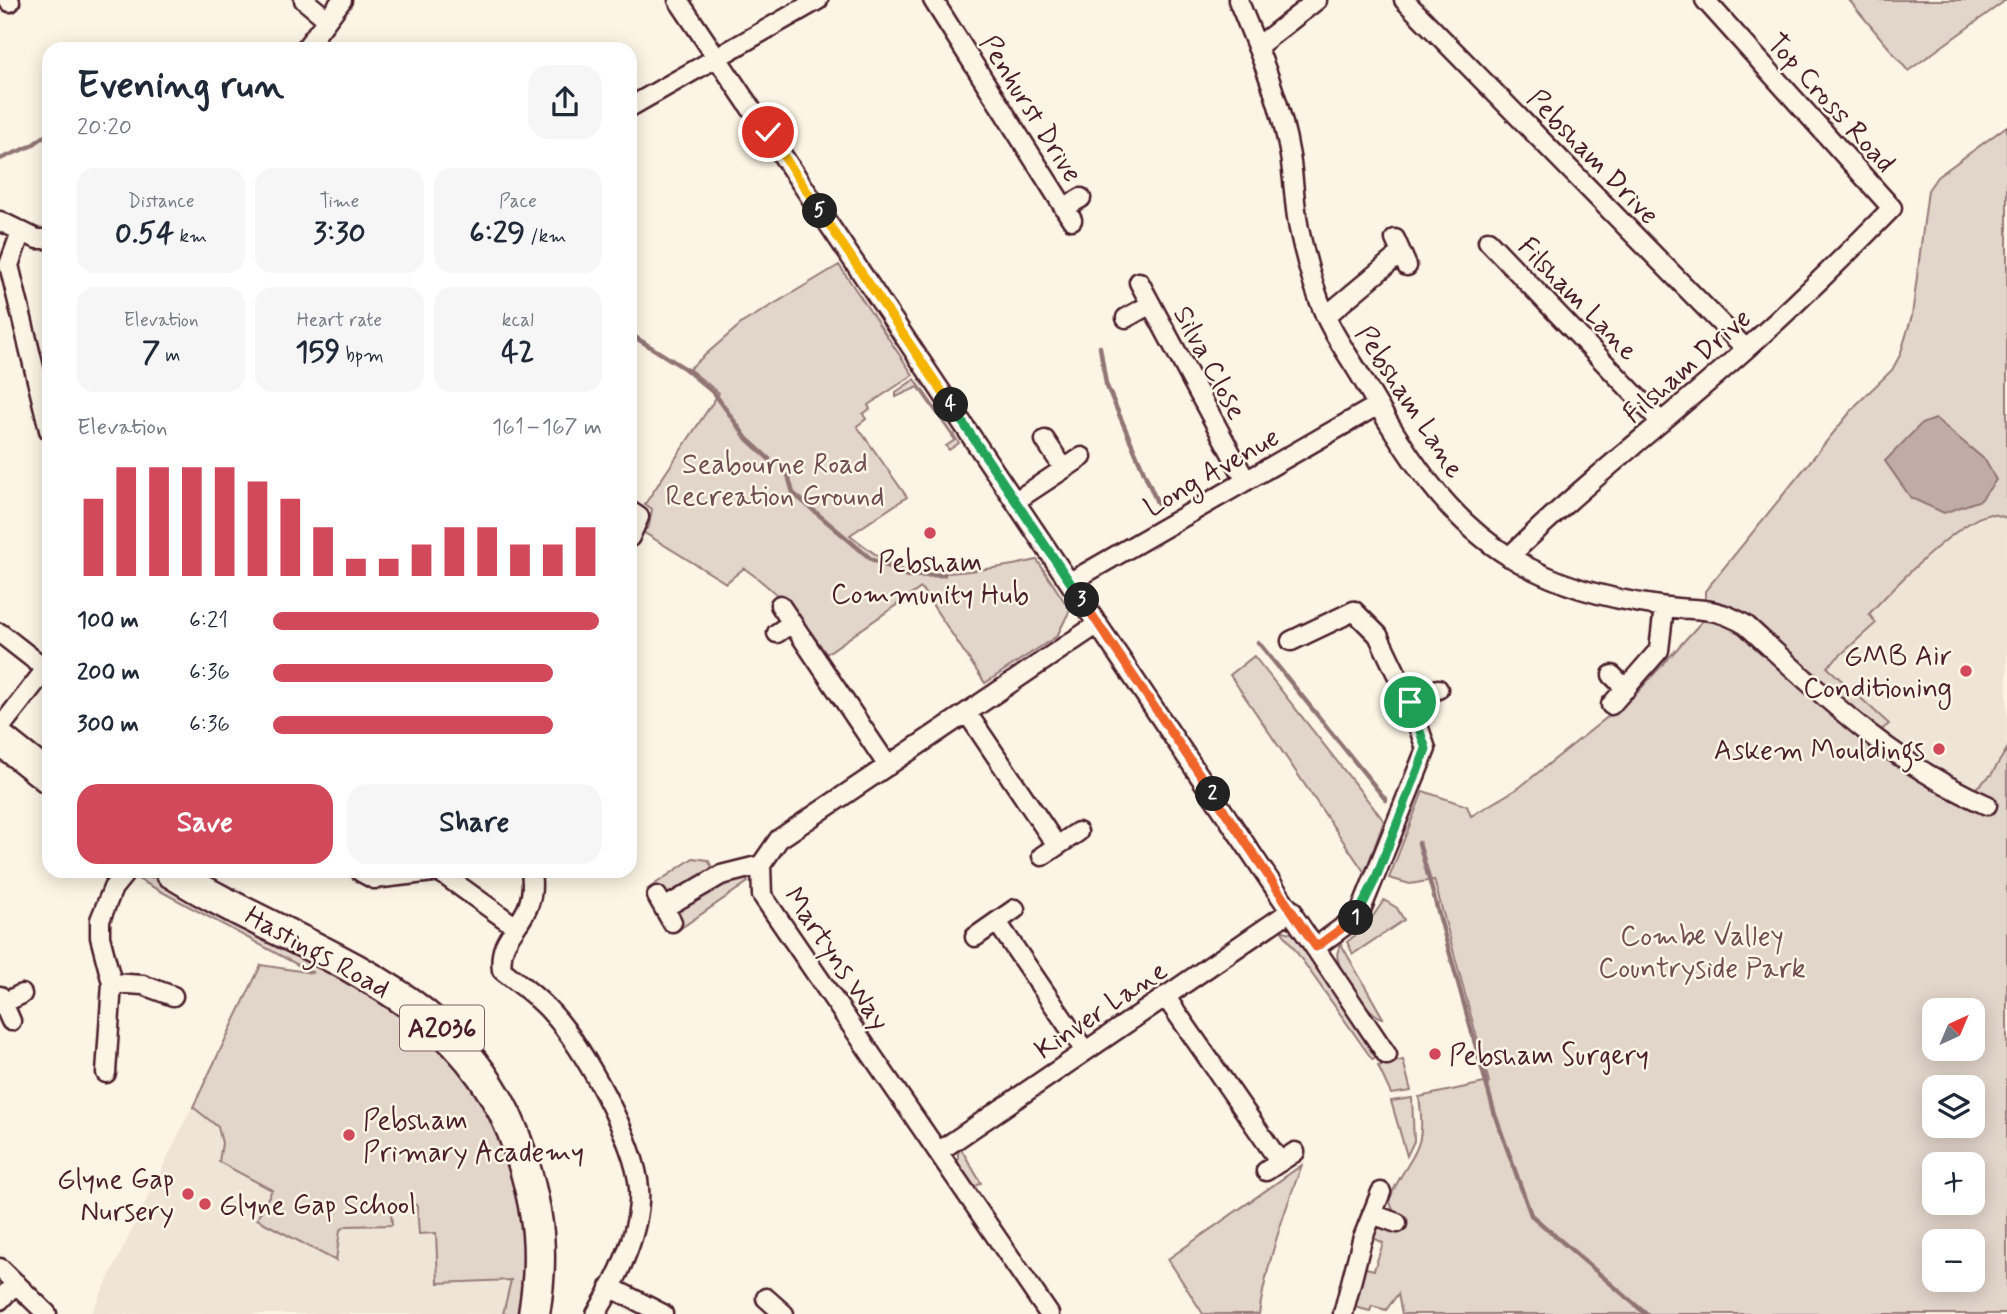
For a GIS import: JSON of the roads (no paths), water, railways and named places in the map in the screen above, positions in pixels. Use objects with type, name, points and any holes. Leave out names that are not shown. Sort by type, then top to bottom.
[{"type":"main road","points":[[0,739],[42,772]]},
{"type":"main road","name":"Hastings Road","points":[[183,878],[355,967],[410,1002],[444,1031],[476,1064],[513,1130],[536,1200],[540,1258],[534,1314]]},
{"type":"street","points":[[304,0],[327,19]]},
{"type":"street","points":[[310,42],[342,0]]},
{"type":"street","points":[[678,0],[1017,500],[1387,1055]]},
{"type":"street","points":[[637,103],[818,0]]},
{"type":"street","name":"Penhurst Drive","points":[[933,0],[1068,214],[1082,198]]},
{"type":"street","name":"Pebsham Lane","points":[[1238,0],[1277,99],[1290,155],[1299,229],[1325,316],[1378,405],[1434,490],[1474,532],[1509,557],[1560,584],[1600,597],[1664,607],[1704,607],[1746,625],[1862,731],[1931,779],[1987,805]]},
{"type":"street","points":[[1257,47],[1317,0]]},
{"type":"street","name":"Pebsham Drive","points":[[1404,0],[1746,349]]},
{"type":"street","name":"Top Cross Road","points":[[1705,0],[1892,208]]},
{"type":"street","name":"Filsham Drive","points":[[1509,557],[1554,513],[1746,349],[1825,277],[1892,208]]},
{"type":"street","points":[[0,221],[42,239]]},
{"type":"street","points":[[21,232],[9,265],[40,349],[42,367]]},
{"type":"street","name":"Filsham Lane","points":[[1488,241],[1661,422]]},
{"type":"street","points":[[1325,316],[1401,253]]},
{"type":"street","name":"Silva Close","points":[[1139,282],[1246,481]]},
{"type":"street","name":"Silva Close","points":[[1126,318],[1150,304]]},
{"type":"street","name":"Long Avenue","points":[[1070,582],[1378,405]]},
{"type":"street","points":[[1045,440],[1064,469]]},
{"type":"street","points":[[1017,500],[1082,457]]},
{"type":"street","points":[[780,605],[888,766]]},
{"type":"street","points":[[1611,705],[1659,650],[1664,607]]},
{"type":"street","points":[[1291,642],[1354,611],[1378,635],[1410,702],[1426,749],[1359,915],[1316,947]]},
{"type":"street","points":[[777,633],[792,623]]},
{"type":"street","name":"Martyns Way","points":[[1049,1314],[762,895],[761,865],[779,839],[1098,624]]},
{"type":"street","points":[[0,633],[42,665]]},
{"type":"street","points":[[1612,676],[1626,689]]},
{"type":"street","points":[[0,728],[42,677]]},
{"type":"street","points":[[1410,702],[1438,689]]},
{"type":"street","points":[[967,713],[1050,851],[1078,832]]},
{"type":"street","points":[[664,909],[721,875],[761,865]]},
{"type":"street","points":[[106,1073],[112,983],[100,937],[100,920],[113,888],[121,878]]},
{"type":"street","points":[[448,878],[516,927]]},
{"type":"street","points":[[531,878],[531,903],[500,954],[502,970],[551,1012],[579,1050],[607,1098],[631,1155],[639,1189],[635,1227],[596,1314]]},
{"type":"street","points":[[975,937],[1015,909]]},
{"type":"street","name":"Kinver Lane","points":[[938,1152],[1292,910]]},
{"type":"street","points":[[997,922],[1085,1051]]},
{"type":"street","points":[[112,983],[143,985],[173,996]]},
{"type":"street","points":[[11,1021],[2,999],[22,994]]},
{"type":"street","points":[[1165,996],[1280,1162]]},
{"type":"street","points":[[1343,1314],[1381,1192]]},
{"type":"street","points":[[1372,1214],[1397,1223]]},
{"type":"street","points":[[0,1268],[47,1314]]},
{"type":"street","points":[[0,1300],[16,1283]]},
{"type":"street","points":[[610,1287],[663,1314]]},
{"type":"waterway","points":[[0,159],[31,146],[42,138]]},
{"type":"waterway","points":[[637,338],[684,368],[715,394],[747,439],[769,459]]},
{"type":"waterway","points":[[1100,347],[1106,384],[1159,507]]},
{"type":"waterway","points":[[788,475],[793,493],[871,559],[908,576],[944,575]]},
{"type":"waterway","points":[[1258,642],[1386,800]]},
{"type":"waterway","points":[[1419,843],[1495,1115],[1531,1215],[1646,1314]]},
{"type":"place","name":"Pebsham Community Hub","points":[[930,533]]},
{"type":"place","name":"GMB Air Conditioning","points":[[1966,671]]},
{"type":"place","name":"Askem Mouldings","points":[[1939,749]]},
{"type":"place","name":"Pebsham Surgery","points":[[1435,1054]]},
{"type":"place","name":"Pebsham Primary Academy","points":[[349,1135]]},
{"type":"place","name":"Glyne Gap Nursery","points":[[188,1194]]},
{"type":"place","name":"Glyne Gap School","points":[[205,1204]]},
{"type":"park label","name":"Seabourne Road Recreation Ground","points":[[775,479]]},
{"type":"park label","name":"Combe Valley Countryside Park","points":[[1702,951]]}]
